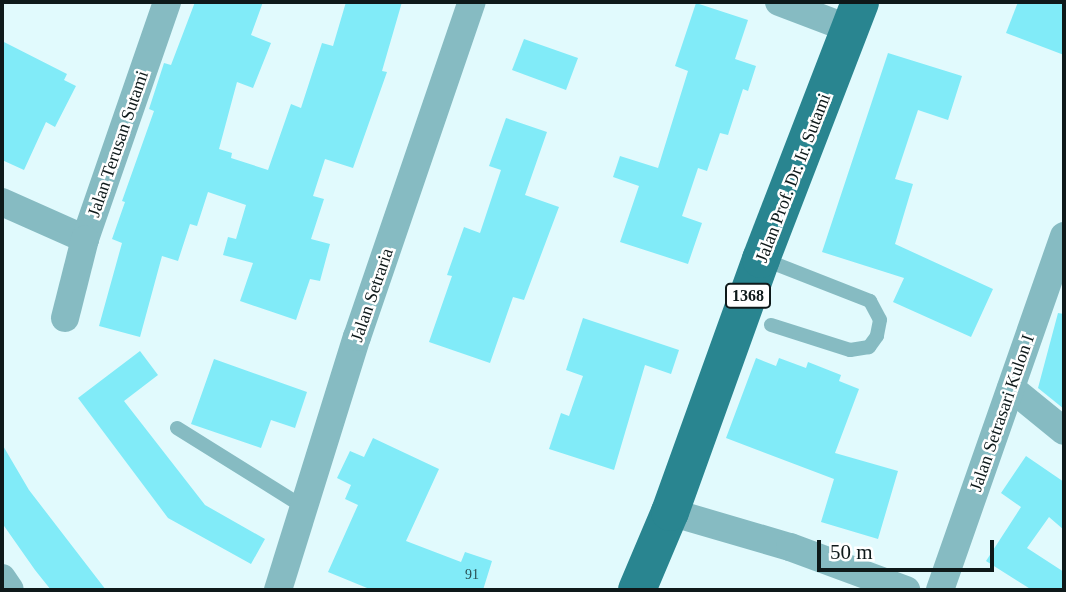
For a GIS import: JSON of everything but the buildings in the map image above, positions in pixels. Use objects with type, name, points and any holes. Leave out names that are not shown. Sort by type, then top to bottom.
[{"type":"main road","name":"Jalan Prof. Dr. Ir. Sutami","points":[[636,590],[670,512],[761,259],[855,15]]},
{"type":"street","name":"Jalan Terusan Sutami","points":[[2,202],[85,239],[167,2]]},
{"type":"street","name":"Jalan Setraria","points":[[278,590],[357,337],[472,2]]},
{"type":"street","points":[[779,2],[855,15]]},
{"type":"street","name":"Jalan Setrasari Kulon I","points":[[940,590],[1064,236]]},
{"type":"street","points":[[65,318],[85,239]]},
{"type":"street","points":[[1011,388],[1064,431]]},
{"type":"street","points":[[670,512],[790,547],[906,590]]},
{"type":"street","points":[[2,579],[10,590]]},
{"type":"lane","points":[[761,259],[870,301],[880,320],[877,336],[869,347],[850,350],[771,325]]},
{"type":"lane","points":[[177,428],[238,469],[305,508]]}]
